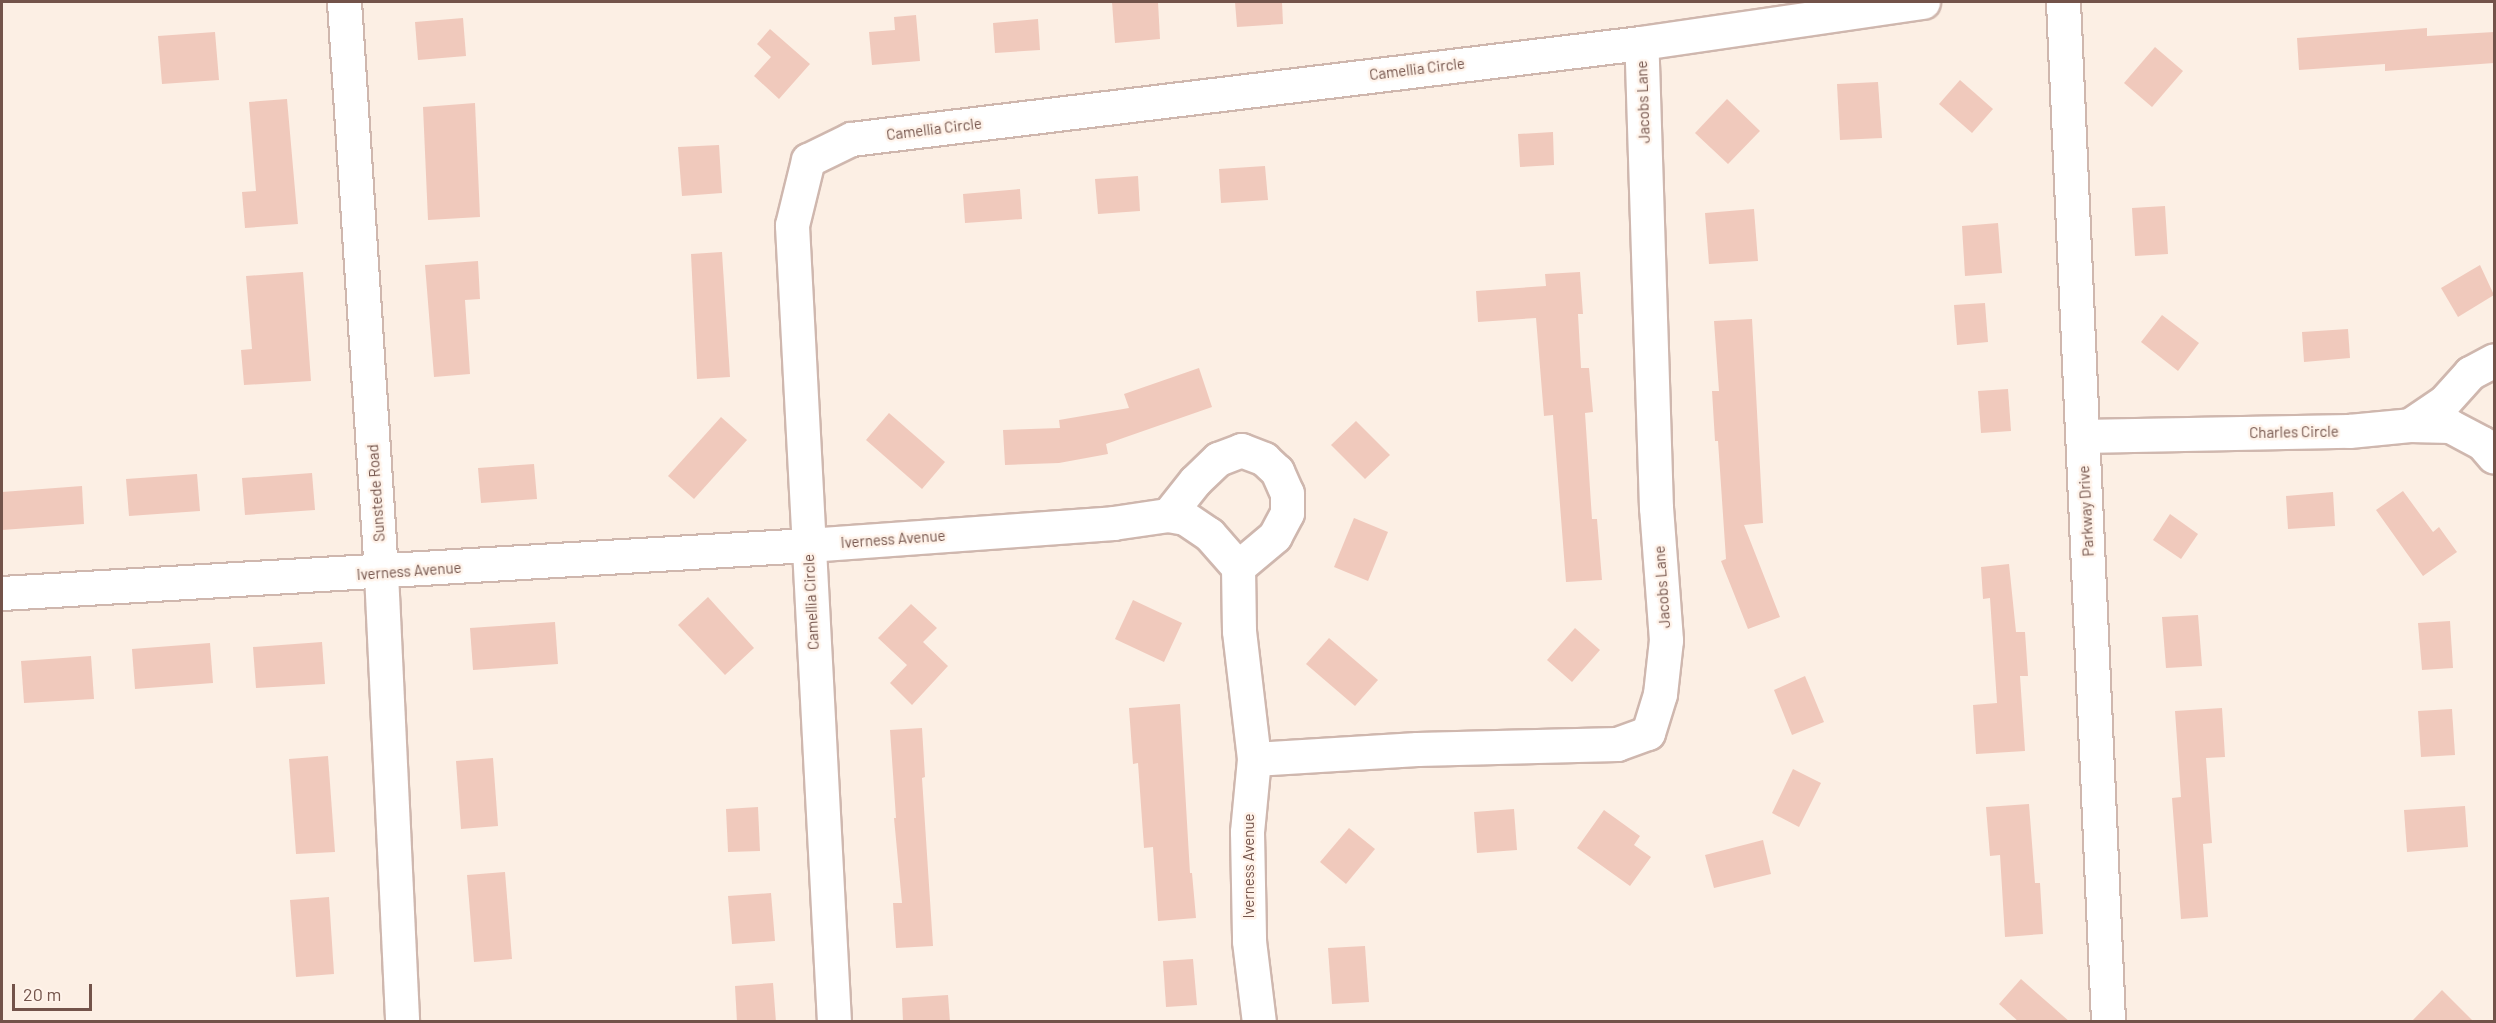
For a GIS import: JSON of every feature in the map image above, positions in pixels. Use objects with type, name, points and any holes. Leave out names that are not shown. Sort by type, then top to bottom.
[{"type":"street","name":"Sunstede Road","points":[[344,2],[381,573],[402,1022]]},
{"type":"street","name":"Camellia Circle","points":[[834,1022],[792,225],[808,160],[851,139],[1641,43],[1923,2]]},
{"type":"street","name":"Parkway Drive","points":[[2063,2],[2108,1022]]},
{"type":"street","name":"Jacobs Lane","points":[[1254,759],[1417,749],[1617,744],[1648,733],[1660,694],[1666,640],[1656,508],[1641,43]]},
{"type":"street","points":[[2410,425],[2444,402],[2470,372],[2494,360]]},
{"type":"street","name":"Charles Circle","points":[[2082,436],[2349,431],[2410,425],[2450,426],[2482,443],[2494,458]]},
{"type":"street","points":[[1168,515],[1195,481],[1218,459],[1241,450],[1264,459],[1277,471],[1287,493],[1287,513],[1275,536],[1238,567]]},
{"type":"street","name":"Iverness Avenue","points":[[2,593],[381,573],[808,545],[1113,523],[1168,515],[1185,518],[1209,534],[1238,567],[1239,631],[1254,759],[1247,832],[1249,930],[1258,1022]]},
{"type":"building","points":[[1112,2],[1158,2],[1160,39],[1115,43]]},
{"type":"building","points":[[1235,2],[1282,2],[1283,24],[1237,27]]},
{"type":"building","points":[[916,15],[920,61],[872,65],[869,32],[895,30],[894,17]]},
{"type":"building","points":[[463,18],[466,56],[418,60],[415,22]]},
{"type":"building","points":[[1038,19],[1040,50],[995,53],[993,23]]},
{"type":"building","points":[[2427,28],[2427,36],[2494,32],[2494,63],[2385,71],[2385,64],[2299,70],[2297,38]]},
{"type":"building","points":[[770,29],[810,64],[779,99],[754,76],[771,57],[757,44]]},
{"type":"building","points":[[215,32],[219,80],[162,84],[158,36]]},
{"type":"building","points":[[2155,47],[2183,71],[2152,107],[2124,83]]},
{"type":"building","points":[[1960,80],[1993,109],[1972,133],[1939,104]]},
{"type":"building","points":[[1878,82],[1882,138],[1840,140],[1837,84]]},
{"type":"building","points":[[287,99],[298,224],[245,228],[242,192],[256,191],[249,102]]},
{"type":"building","points":[[1727,99],[1760,131],[1728,164],[1695,133]]},
{"type":"building","points":[[475,103],[480,217],[428,220],[423,107]]},
{"type":"building","points":[[1553,132],[1554,165],[1520,167],[1518,134]]},
{"type":"building","points":[[719,145],[722,193],[682,196],[678,147]]},
{"type":"building","points":[[1265,166],[1268,200],[1221,203],[1219,169]]},
{"type":"building","points":[[1138,176],[1140,211],[1098,214],[1095,179]]},
{"type":"building","points":[[1020,189],[1022,219],[965,223],[963,194]]},
{"type":"building","points":[[2165,206],[2168,254],[2135,256],[2132,208]]},
{"type":"building","points":[[1754,209],[1758,261],[1709,264],[1705,213]]},
{"type":"building","points":[[1998,223],[2002,273],[1965,276],[1962,226]]},
{"type":"building","points":[[722,252],[730,377],[697,379],[691,254]]},
{"type":"building","points":[[478,261],[480,299],[465,300],[470,374],[434,377],[425,265]]},
{"type":"building","points":[[2480,265],[2494,295],[2458,317],[2441,288]]},
{"type":"building","points":[[303,272],[311,381],[244,385],[241,350],[252,349],[246,276]]},
{"type":"building","points":[[1580,272],[1583,314],[1578,314],[1581,368],[1589,368],[1593,412],[1585,413],[1592,519],[1597,519],[1602,580],[1566,582],[1553,415],[1544,416],[1536,318],[1478,322],[1476,291],[1546,286],[1545,274]]},
{"type":"building","points":[[1985,303],[1988,342],[1957,345],[1954,305]]},
{"type":"building","points":[[2162,315],[2199,343],[2178,371],[2141,342]]},
{"type":"building","points":[[1752,319],[1763,523],[1744,525],[1780,617],[1748,629],[1721,561],[1726,559],[1718,441],[1715,441],[1712,391],[1719,391],[1714,321]]},
{"type":"building","points":[[2348,329],[2350,358],[2304,362],[2302,332]]},
{"type":"building","points":[[1199,368],[1212,407],[1106,444],[1108,454],[1059,463],[1005,465],[1003,430],[1060,428],[1059,420],[1129,408],[1124,394]]},
{"type":"building","points":[[2008,389],[2011,431],[1981,433],[1978,391]]},
{"type":"building","points":[[889,413],[945,462],[922,489],[866,440]]},
{"type":"building","points":[[721,417],[747,440],[694,499],[668,476]]},
{"type":"building","points":[[1356,421],[1390,455],[1365,479],[1331,445]]},
{"type":"building","points":[[534,464],[537,499],[481,503],[478,468]]},
{"type":"building","points":[[312,473],[315,510],[245,515],[242,478]]},
{"type":"building","points":[[197,474],[200,511],[129,516],[126,479]]},
{"type":"building","points":[[82,486],[84,524],[2,530],[2,492]]},
{"type":"building","points":[[2403,491],[2433,532],[2439,527],[2457,552],[2423,576],[2376,510]]},
{"type":"building","points":[[2333,492],[2335,526],[2288,529],[2286,496]]},
{"type":"building","points":[[2170,514],[2198,534],[2181,559],[2153,540]]},
{"type":"building","points":[[1354,518],[1388,532],[1368,581],[1334,567]]},
{"type":"building","points":[[2009,564],[2016,632],[2025,632],[2028,676],[2020,676],[2025,751],[1976,754],[1973,705],[1997,703],[1990,598],[1983,599],[1981,567]]},
{"type":"building","points":[[708,597],[754,648],[725,675],[678,625]]},
{"type":"building","points":[[1133,600],[1182,623],[1164,662],[1115,639]]},
{"type":"building","points":[[911,604],[937,628],[923,642],[948,666],[912,705],[890,683],[907,665],[878,638]]},
{"type":"building","points":[[2198,615],[2202,666],[2166,668],[2162,617]]},
{"type":"building","points":[[2450,621],[2453,668],[2422,670],[2418,623]]},
{"type":"building","points":[[555,622],[558,664],[473,670],[470,628]]},
{"type":"building","points":[[1575,628],[1600,650],[1572,682],[1547,660]]},
{"type":"building","points":[[1329,638],[1378,680],[1355,706],[1306,664]]},
{"type":"building","points":[[322,642],[325,684],[256,688],[253,647]]},
{"type":"building","points":[[210,643],[213,683],[135,689],[132,649]]},
{"type":"building","points":[[91,656],[94,699],[24,703],[21,661]]},
{"type":"building","points":[[1805,676],[1824,722],[1792,735],[1774,690]]},
{"type":"building","points":[[1180,704],[1190,873],[1192,873],[1196,918],[1158,921],[1153,847],[1144,848],[1138,763],[1133,764],[1129,708]]},
{"type":"building","points":[[2222,708],[2225,757],[2206,758],[2212,843],[2203,844],[2208,917],[2181,919],[2172,798],[2181,797],[2175,711]]},
{"type":"building","points":[[2452,709],[2455,755],[2421,757],[2418,711]]},
{"type":"building","points":[[922,728],[925,777],[922,778],[933,946],[896,948],[893,903],[902,903],[894,818],[896,818],[890,730]]},
{"type":"building","points":[[328,756],[335,852],[296,854],[289,759]]},
{"type":"building","points":[[493,758],[498,826],[461,829],[456,761]]},
{"type":"building","points":[[1793,769],[1821,783],[1799,827],[1772,813]]},
{"type":"building","points":[[2029,804],[2035,883],[2040,883],[2043,934],[2005,937],[2000,855],[1990,856],[1986,807]]},
{"type":"building","points":[[2465,806],[2468,847],[2407,852],[2404,810]]},
{"type":"building","points":[[758,807],[760,851],[728,852],[726,809]]},
{"type":"building","points":[[1514,809],[1517,850],[1477,853],[1474,812]]},
{"type":"building","points":[[1604,810],[1640,836],[1634,845],[1651,857],[1630,886],[1577,848]]},
{"type":"building","points":[[1349,828],[1375,849],[1346,884],[1320,862]]},
{"type":"building","points":[[1763,840],[1771,874],[1714,888],[1705,855]]},
{"type":"building","points":[[505,872],[512,959],[474,962],[467,875]]},
{"type":"building","points":[[771,893],[775,941],[732,944],[728,896]]},
{"type":"building","points":[[329,897],[334,974],[296,977],[290,900]]},
{"type":"building","points":[[1365,946],[1369,1002],[1332,1004],[1328,948]]},
{"type":"building","points":[[1193,959],[1197,1005],[1166,1007],[1163,961]]},
{"type":"building","points":[[2021,979],[2070,1022],[2019,1022],[1999,1004]]},
{"type":"building","points":[[773,983],[776,1022],[737,1022],[735,986]]},
{"type":"building","points":[[2442,990],[2474,1022],[2411,1022]]},
{"type":"building","points":[[948,995],[950,1022],[903,1022],[902,998]]}]
